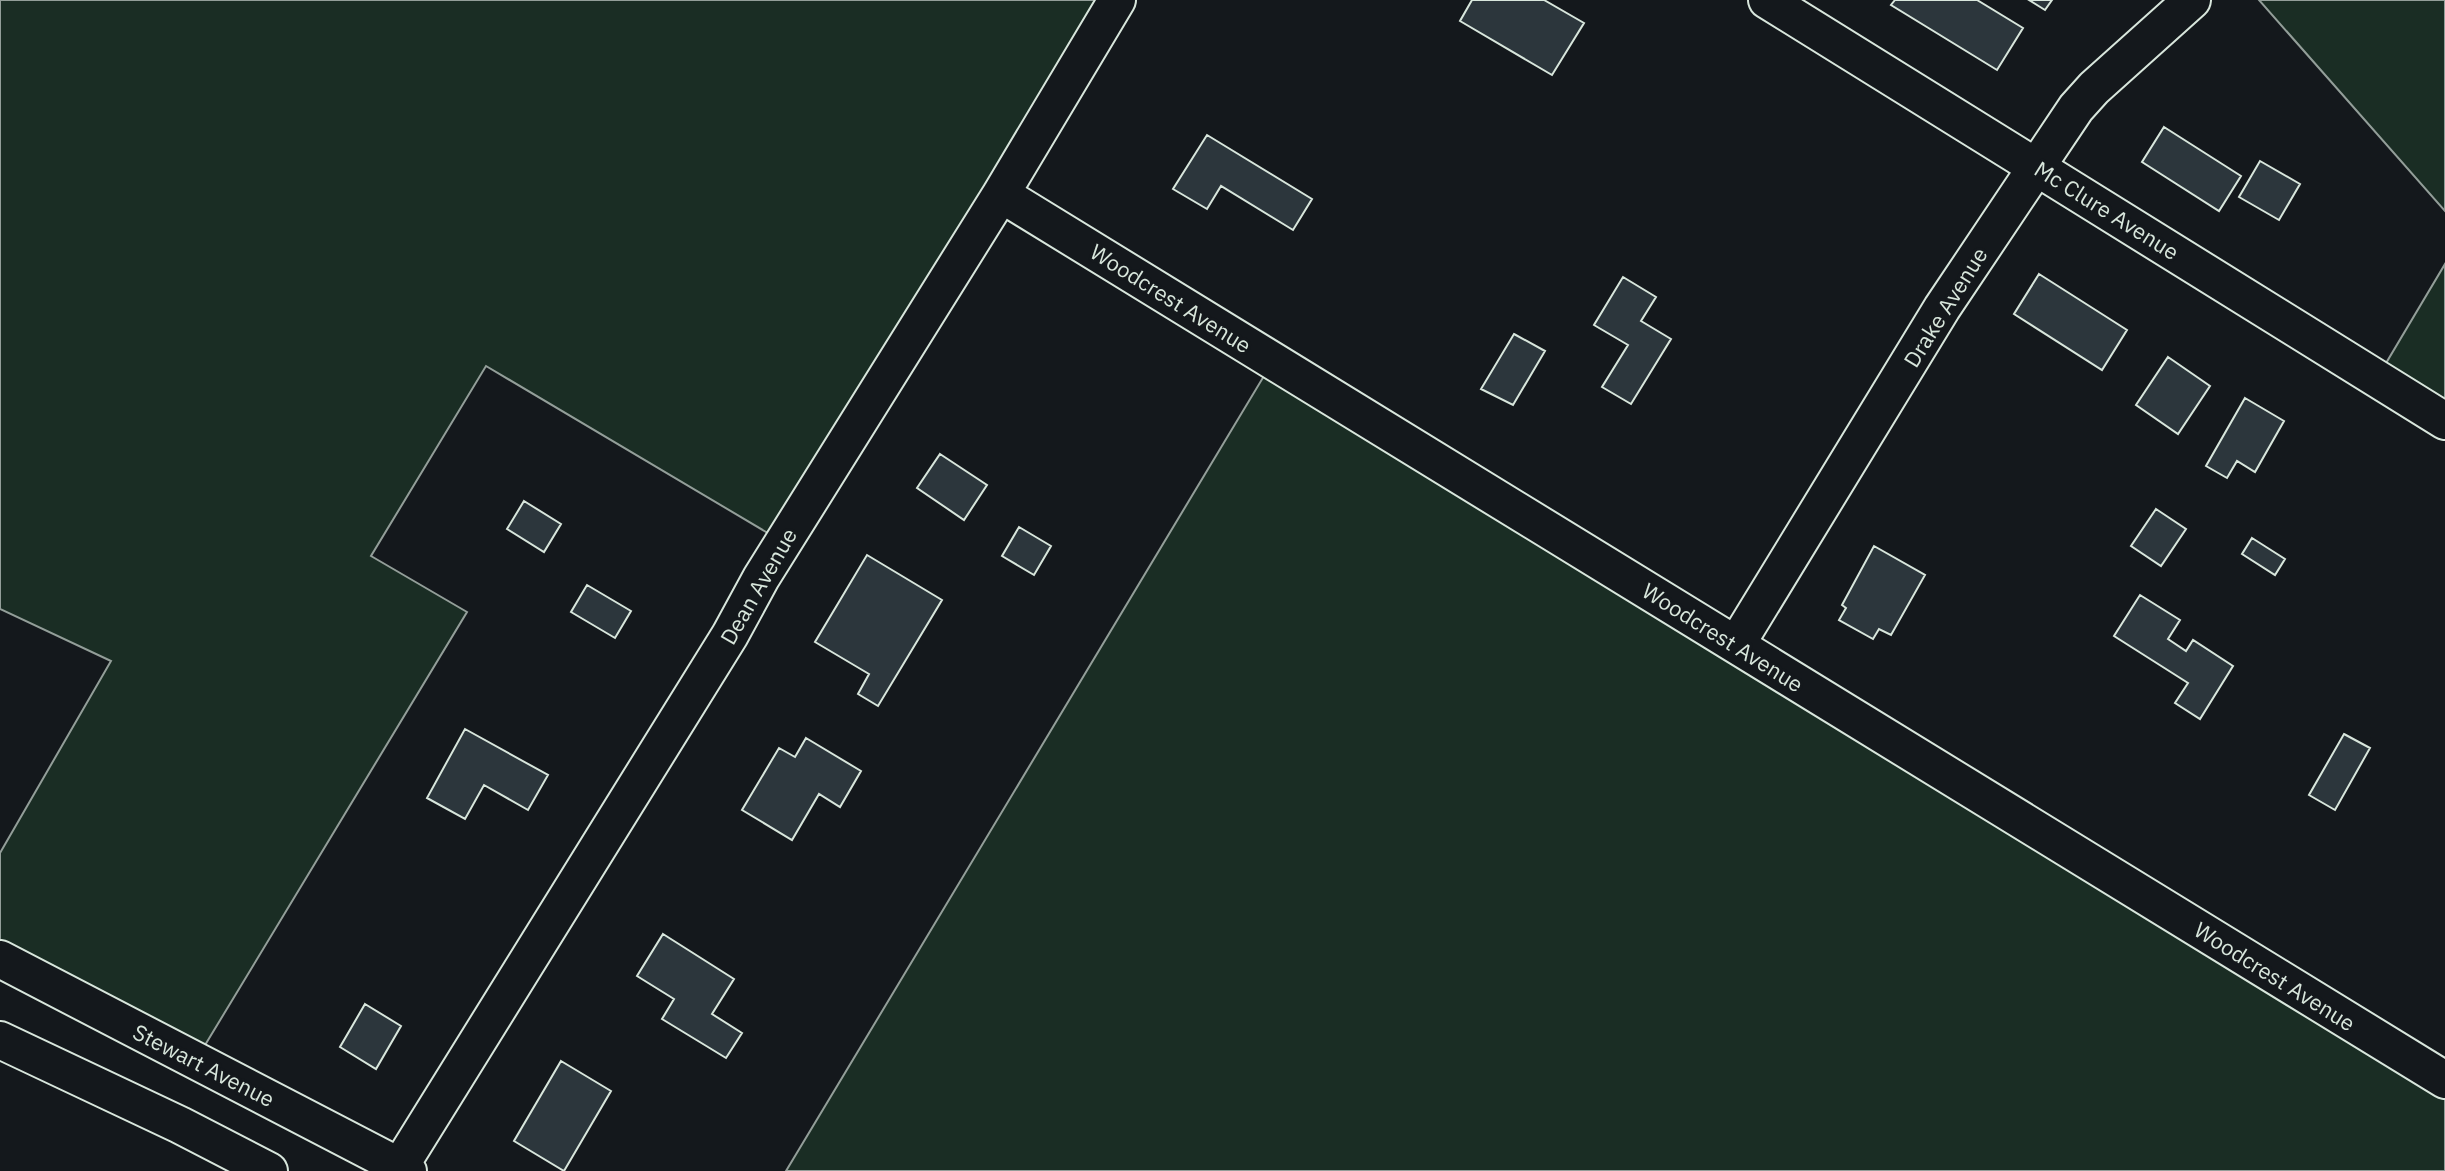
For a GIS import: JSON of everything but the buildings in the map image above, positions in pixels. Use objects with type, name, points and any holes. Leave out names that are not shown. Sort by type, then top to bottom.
[{"type":"street","name":"Dean Avenue","points":[[402,1169],[1117,0]]},
{"type":"street","name":"Mc Clure Avenue","points":[[1767,0],[2445,421]]},
{"type":"street","name":"Drake Avenue","points":[[1736,645],[1942,308],[2076,108],[2192,0]]},
{"type":"street","name":"Woodcrest Avenue","points":[[1001,194],[2445,1080]]},
{"type":"street","name":"Stewart Avenue","points":[[0,959],[402,1169]]},
{"type":"street","points":[[0,1040],[269,1171]]},
{"type":"green space","points":[[0,0],[1117,0],[783,542],[486,366],[371,556],[467,612],[196,1060],[0,959],[0,853],[111,661],[0,609]]},
{"type":"green space","points":[[2259,0],[2445,0],[2445,211]]},
{"type":"green space","points":[[2445,264],[2445,422],[2376,380]]},
{"type":"green space","points":[[1273,361],[2445,1080],[2445,1171],[786,1171]]}]
